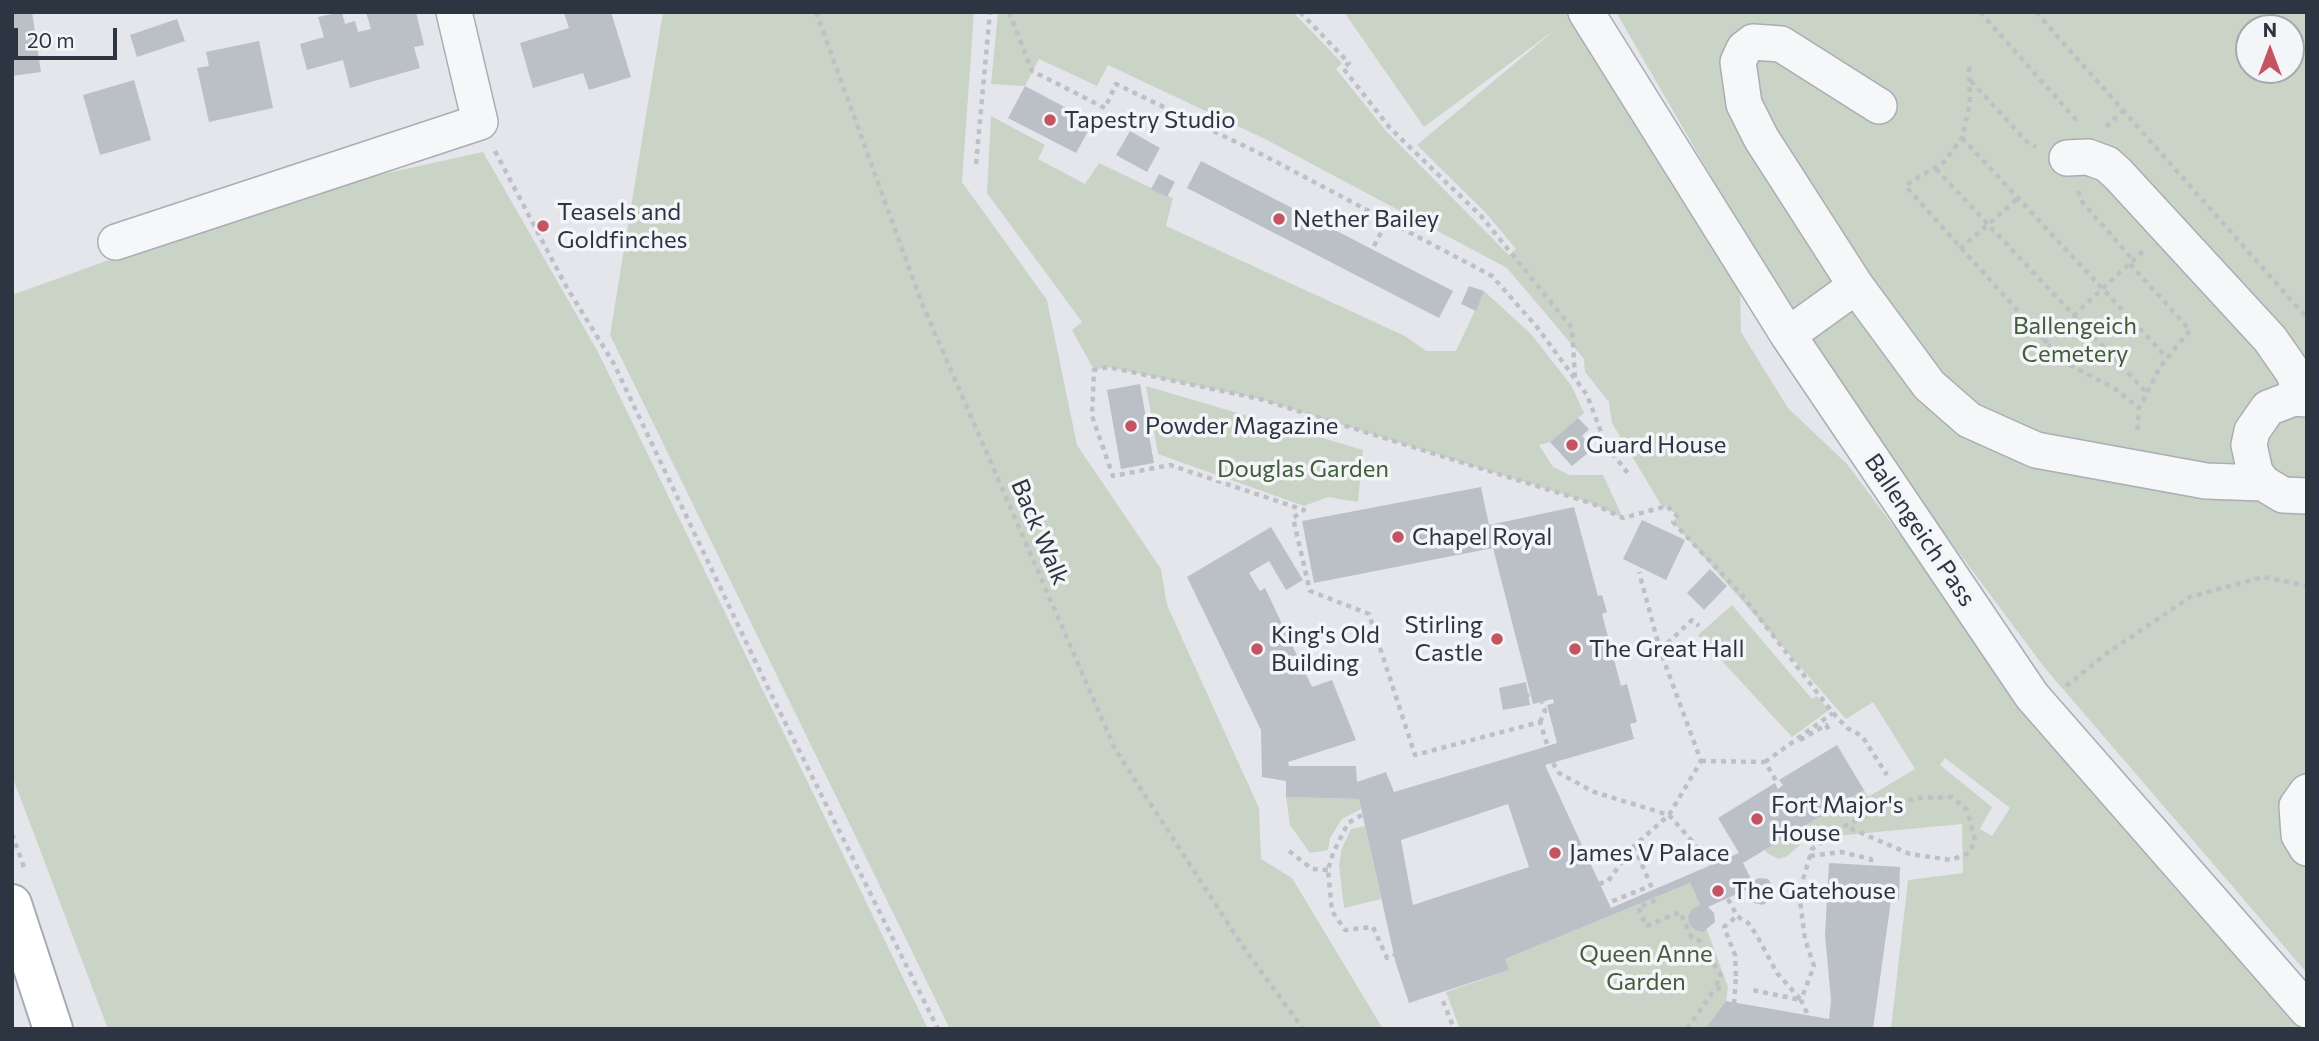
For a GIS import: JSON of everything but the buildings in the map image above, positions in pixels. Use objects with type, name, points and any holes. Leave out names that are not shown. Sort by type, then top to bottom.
[{"type":"main road","points":[[12,904],[53,1029]]},
{"type":"street","points":[[116,242],[480,122],[454,12]]},
{"type":"street","name":"Ballengeich Pass","points":[[1586,12],[1788,335],[2041,706],[2307,1010]]},
{"type":"street","points":[[1879,106],[1781,44],[1753,42],[1744,49],[1738,62],[1744,104],[1761,138],[1856,286],[1930,385],[1969,420],[2036,450],[2206,481],[2263,483],[2283,495],[2307,496]]},
{"type":"street","points":[[2076,144],[2088,157],[2107,164],[2270,339],[2293,372],[2301,399],[2268,408],[2252,431],[2250,458],[2263,483]]},
{"type":"street","points":[[1788,335],[1856,286]]},
{"type":"street","points":[[2307,792],[2297,806],[2299,835],[2307,848]]},
{"type":"path","name":"Back Walk","points":[[816,12],[921,301],[1115,750],[1242,945],[1303,1029]]},
{"type":"path","points":[[976,164],[990,12]]},
{"type":"path","points":[[1009,12],[1032,71],[1105,108],[1116,84],[1388,219],[1492,276],[1537,327],[1587,395],[1606,444],[1630,476]]},
{"type":"path","points":[[1300,12],[1349,63],[1343,68],[1390,128],[1481,216],[1572,328],[1575,379]]},
{"type":"path","points":[[1980,12],[2076,144]]},
{"type":"path","points":[[2036,12],[2307,318]]},
{"type":"path","points":[[1969,67],[1970,103],[1962,138],[1936,169],[1906,185],[2044,343],[2074,370],[2114,388],[2139,408]]},
{"type":"path","points":[[480,122],[566,286],[614,364],[769,690],[938,1029]]},
{"type":"path","points":[[1962,138],[2167,358]]},
{"type":"path","points":[[1936,169],[2147,393]]},
{"type":"path","points":[[1960,249],[2018,199]]},
{"type":"path","points":[[1374,246],[1388,219]]},
{"type":"path","points":[[2044,343],[2166,228]]},
{"type":"path","points":[[2130,264],[2190,330],[2167,358],[2139,408],[2132,469]]},
{"type":"path","points":[[1540,722],[1415,755],[1369,614],[1310,591],[1293,519],[1304,510],[1170,465],[1113,476],[1092,416],[1094,370],[1108,367],[1260,400],[1591,503],[1623,519],[1667,506],[1677,516],[1673,522],[1741,594],[1833,713],[1847,727],[1862,736],[1886,775]]},
{"type":"path","points":[[1639,572],[1660,650],[1701,761]]},
{"type":"path","points":[[2041,706],[2106,654],[2190,597],[2263,577],[2307,586]]},
{"type":"path","points":[[1660,650],[1692,620],[1699,626]]},
{"type":"path","points":[[1515,698],[1531,694]]},
{"type":"path","points":[[1542,702],[1545,711],[1540,722],[1547,744]]},
{"type":"path","points":[[1701,761],[1765,762],[1833,713]]},
{"type":"path","points":[[1792,743],[1811,736],[1826,725],[1830,731]]},
{"type":"path","points":[[1599,884],[1608,881],[1634,846],[1670,815],[1701,761]]},
{"type":"path","points":[[1765,762],[1779,784]]},
{"type":"path","points":[[1553,763],[1559,773],[1594,792],[1670,815],[1712,864]]},
{"type":"path","points":[[1801,1000],[1814,966],[1805,939],[1799,893],[1812,849],[1845,826],[1875,811],[1917,798],[1952,797],[1967,810],[1975,840],[1969,853],[1951,860],[1910,854],[1845,826]]},
{"type":"path","points":[[1362,815],[1348,823],[1336,843],[1328,870],[1332,911],[1345,930],[1373,927],[1387,958],[1394,955]]},
{"type":"path","points":[[1701,919],[1710,880],[1802,823]]},
{"type":"path","points":[[1634,846],[1657,900],[1638,907],[1646,926],[1680,912],[1692,938],[1700,941],[1721,976],[1688,1029]]},
{"type":"path","points":[[1289,850],[1312,869],[1328,870]]},
{"type":"path","points":[[1810,856],[1841,852],[1871,859],[1870,914]]},
{"type":"path","points":[[1725,873],[1761,892]]},
{"type":"path","points":[[1501,946],[1650,886]]},
{"type":"path","points":[[1728,899],[1737,916],[1748,923],[1777,973],[1801,1000],[1807,1013]]},
{"type":"path","points":[[1737,916],[1724,927],[1735,955],[1734,1013],[1738,1015]]},
{"type":"path","points":[[1714,990],[1726,986]]},
{"type":"path","points":[[1752,990],[1801,1000]]},
{"type":"path","points":[[1443,1001],[1454,1029]]},
{"type":"green space","points":[[663,12],[974,12],[962,182],[1047,300],[1077,445],[1161,569],[1167,605],[1259,808],[1261,859],[1292,878],[1383,1029],[950,1029],[610,335]]},
{"type":"green space","points":[[998,12],[1293,12],[1342,63],[1336,69],[1386,131],[1509,255],[1516,249],[1486,213],[1417,145],[1556,29],[1424,127],[1344,12],[1577,12],[1740,286],[1741,332],[1788,408],[1847,464],[2095,796],[2305,1029],[1891,1029],[1908,880],[1963,873],[1962,824],[1835,836],[1815,832],[1787,856],[1779,859],[1767,853],[1765,849],[1864,790],[1868,797],[1915,769],[1873,702],[1846,719],[1673,522],[1677,516],[1667,506],[1663,508],[1612,423],[1609,402],[1585,372],[1584,359],[1507,268],[1265,139],[1108,65],[1097,86],[1039,59],[1025,86],[991,84]],"holes":[[[1945,758],[2010,808],[1992,836],[1980,829],[1992,807],[1940,765]]]},
{"type":"green space","name":"Ballengeich Cemetery","points":[[1616,12],[2307,12],[2307,973],[2044,667],[1919,499],[1772,282]]},
{"type":"green space","points":[[991,116],[1045,145],[1038,159],[1085,184],[1099,163],[1173,198],[1166,226],[1405,336],[1426,351],[1456,351],[1484,291],[1531,334],[1571,385],[1584,413],[1550,442],[1539,445],[1553,467],[1570,475],[1603,475],[1623,518],[1591,503],[1260,399],[1108,367],[1094,370],[1072,330],[1082,322],[987,193]]},
{"type":"green space","points":[[483,152],[598,352],[928,1029],[108,1029],[12,776],[12,295],[292,194]]},
{"type":"green space","name":"Douglas Garden","points":[[1146,386],[1363,450],[1358,502],[1328,497],[1304,506],[1158,454]]},
{"type":"green space","points":[[1732,605],[1812,699],[1817,696],[1829,710],[1792,737],[1698,635]]},
{"type":"green space","points":[[1286,797],[1359,799],[1361,809],[1342,819],[1330,838],[1328,850],[1310,853],[1290,825]]},
{"type":"green space","points":[[1365,826],[1381,899],[1344,908],[1339,865],[1342,848],[1351,829]]},
{"type":"green space","name":"Queen Anne Garden","points":[[1690,883],[1700,905],[1693,908],[1689,924],[1695,930],[1707,930],[1728,987],[1726,1001],[1705,1029],[1460,1029],[1446,992],[1509,970],[1505,959]]},
{"type":"place","name":"Tapestry Studio","points":[[1050,120]]},
{"type":"place","name":"Nether Bailey","points":[[1279,219]]},
{"type":"place","name":"Teasels and Goldfinches","points":[[543,226]]},
{"type":"place","name":"Powder Magazine","points":[[1131,426]]},
{"type":"place","name":"Guard House","points":[[1572,445]]},
{"type":"place","name":"Chapel Royal","points":[[1398,537]]},
{"type":"place","name":"Stirling Castle","points":[[1497,639]]},
{"type":"place","name":"King's Old Building","points":[[1257,649]]},
{"type":"place","name":"The Great Hall","points":[[1575,649]]},
{"type":"place","name":"Fort Major's House","points":[[1757,819]]},
{"type":"place","name":"James V Palace","points":[[1555,853]]},
{"type":"place","name":"The Gatehouse","points":[[1718,891]]}]
